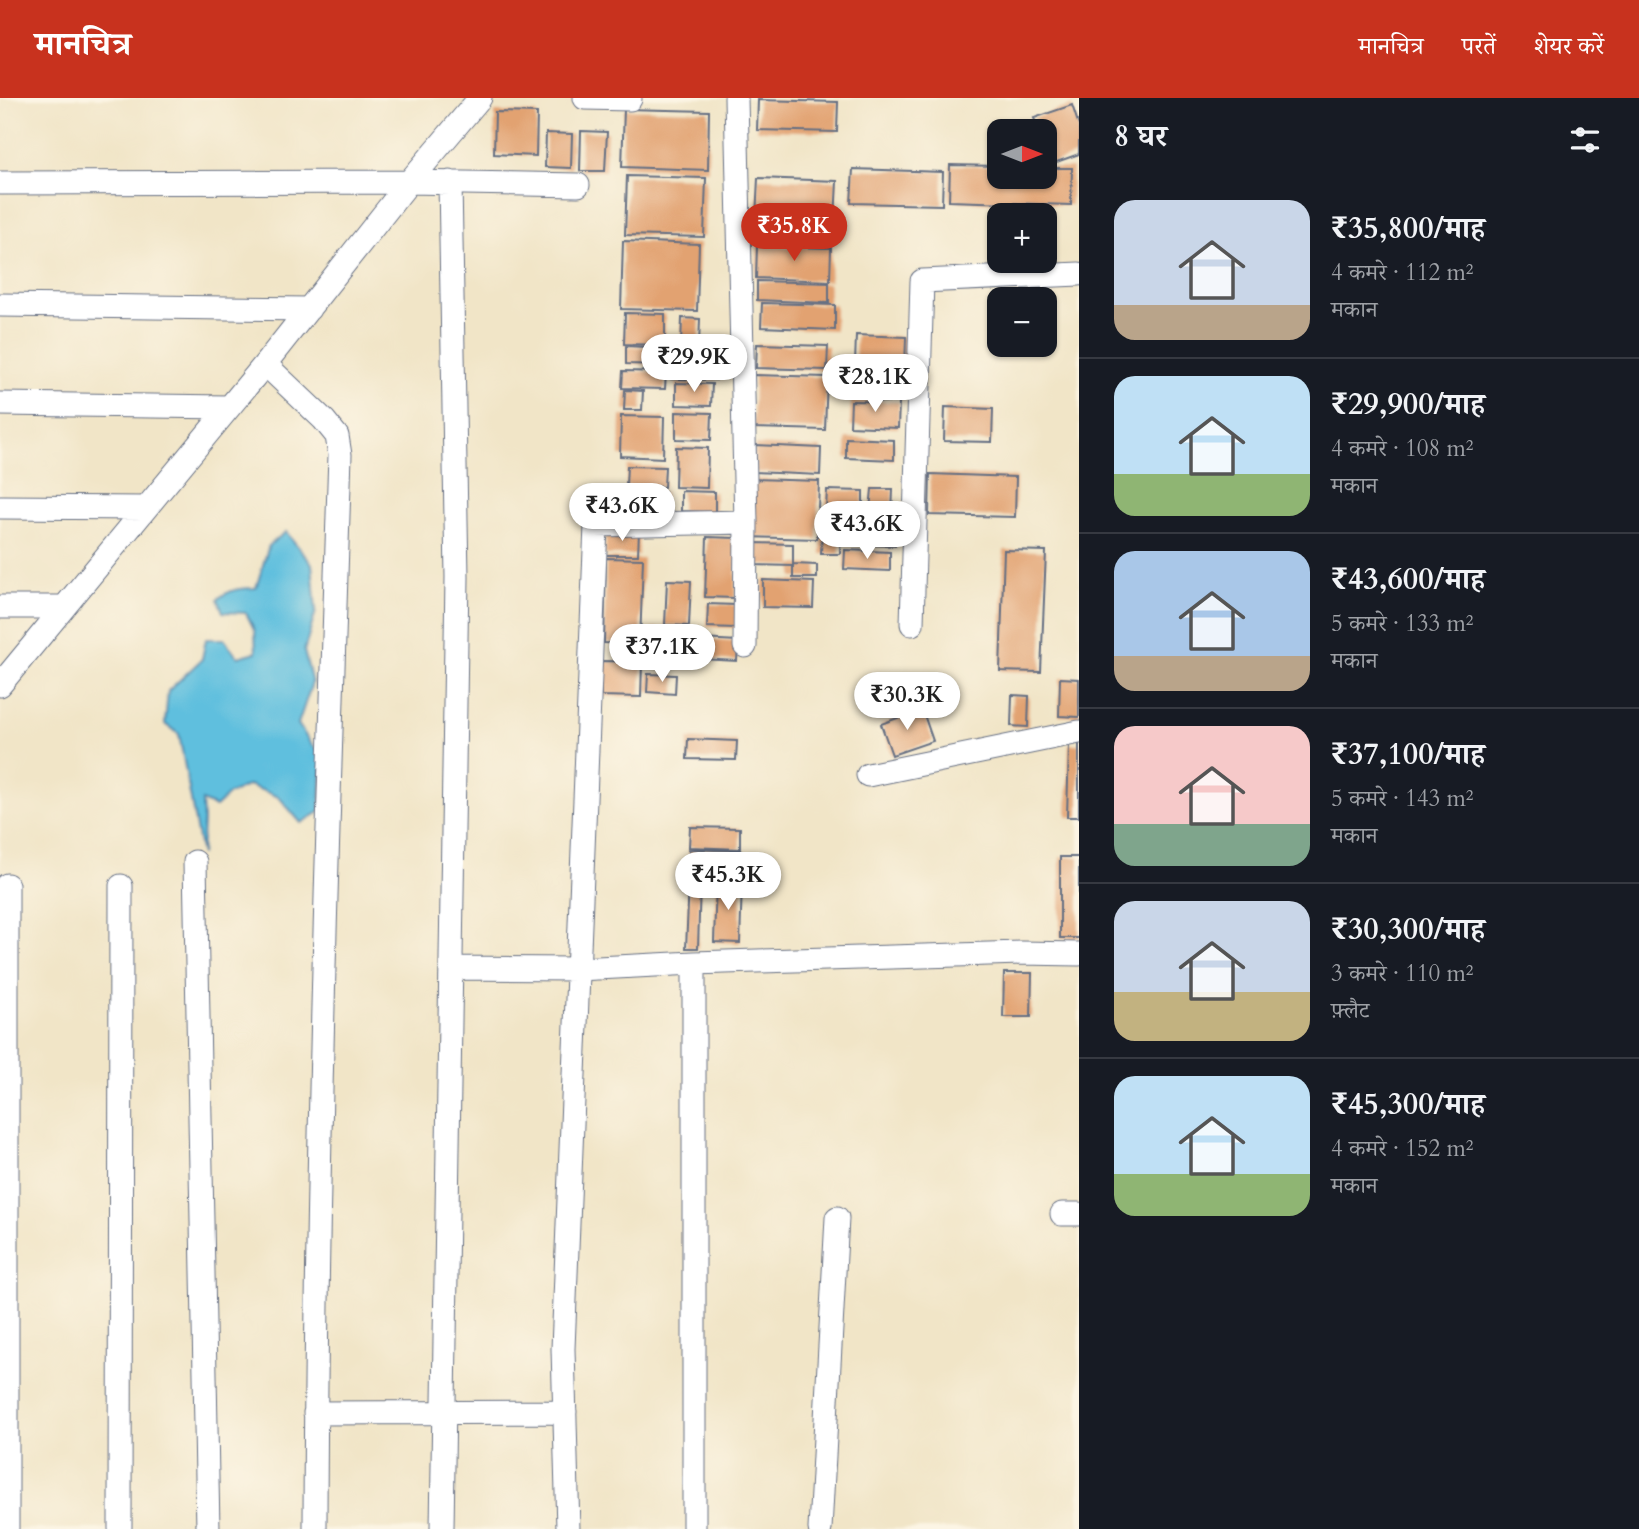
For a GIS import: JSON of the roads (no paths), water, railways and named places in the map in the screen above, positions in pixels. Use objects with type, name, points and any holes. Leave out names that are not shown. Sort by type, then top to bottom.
[{"type":"street","points":[[0,685],[480,98]]},
{"type":"street","points":[[585,98],[630,99]]},
{"type":"street","points":[[736,98],[746,522],[745,646]]},
{"type":"street","points":[[442,1529],[457,576],[450,182]]},
{"type":"street","points":[[0,183],[450,182],[578,185]]},
{"type":"street","points":[[912,624],[922,281],[1079,274]]},
{"type":"street","points":[[0,305],[309,309]]},
{"type":"street","points":[[265,364],[324,420],[337,436],[340,455],[326,869],[316,1312],[315,1529]]},
{"type":"street","points":[[0,404],[228,407]]},
{"type":"street","points":[[0,506],[145,508]]},
{"type":"street","points":[[568,1529],[563,1349],[596,525],[746,522]]},
{"type":"street","points":[[0,607],[64,607]]},
{"type":"street","points":[[868,775],[1079,732]]},
{"type":"street","points":[[195,862],[208,1529]]},
{"type":"street","points":[[7,885],[7,1529]]},
{"type":"street","points":[[120,1529],[121,886]]},
{"type":"street","points":[[451,968],[578,969],[1021,953],[1079,954]]},
{"type":"street","points":[[694,963],[694,1529]]},
{"type":"street","points":[[820,1529],[837,1218]]},
{"type":"street","points":[[316,1413],[565,1412]]},
{"type":"water","points":[[286,532],[312,564],[316,611],[304,651],[312,683],[298,724],[322,755],[320,812],[301,823],[279,797],[249,785],[229,794],[215,807],[202,801],[201,855],[179,734],[165,724],[168,691],[202,659],[206,639],[224,639],[238,657],[256,652],[255,631],[246,613],[223,612],[218,599],[236,590],[256,588],[269,545]]}]
